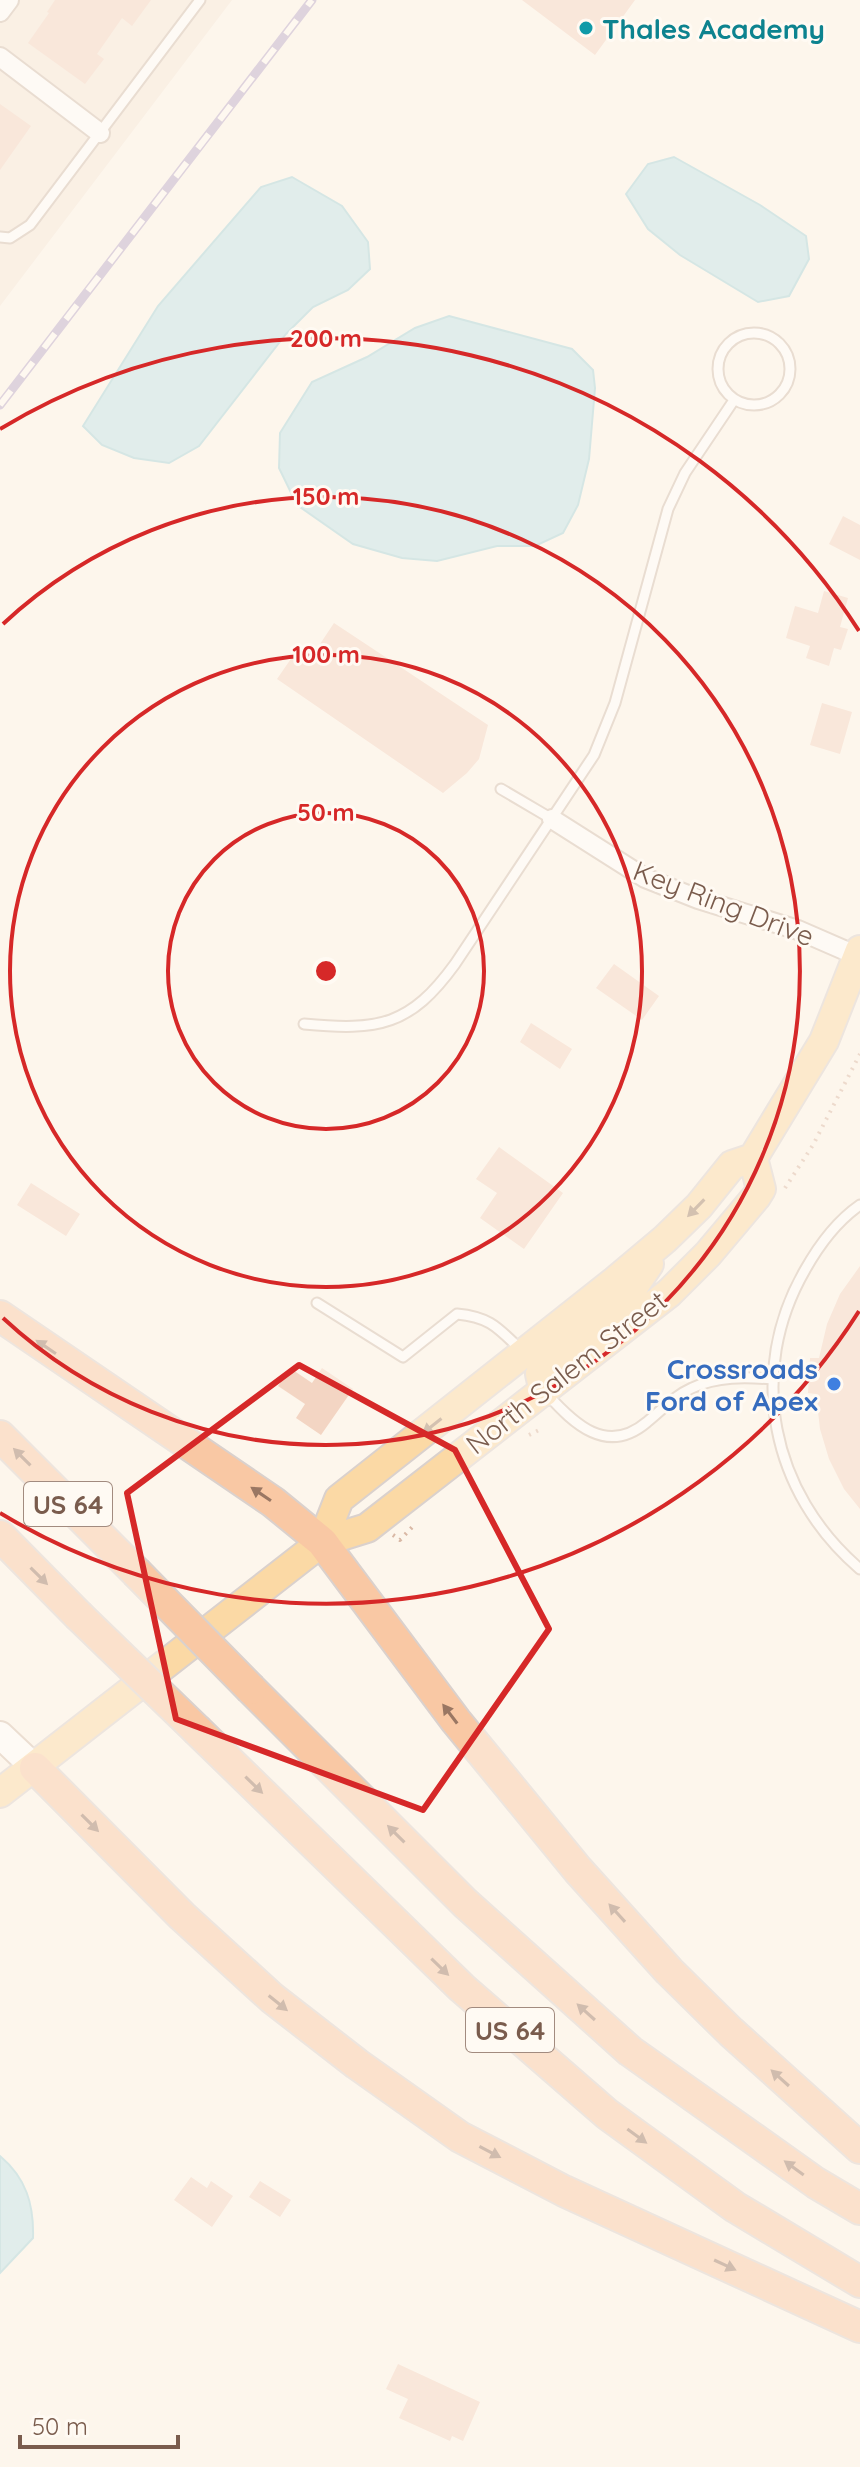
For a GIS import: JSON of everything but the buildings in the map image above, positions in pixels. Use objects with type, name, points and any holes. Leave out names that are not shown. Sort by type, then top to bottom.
[{"type":"highway","points":[[0,1316],[273,1502],[322,1542],[456,1721],[578,1870],[669,1971],[720,2022],[860,2148]]},
{"type":"highway","name":"US 64","points":[[0,1436],[465,1903],[630,2051],[816,2183],[860,2209]]},
{"type":"highway","name":"US 64","points":[[0,1536],[462,1988],[607,2114],[735,2207],[860,2282]]},
{"type":"highway","points":[[35,1768],[182,1916],[272,1998],[357,2064],[460,2137],[564,2191],[860,2327]]},
{"type":"main road","name":"North Salem Street","points":[[322,1542],[339,1499],[665,1239],[699,1206],[732,1165],[753,1158],[824,1041],[859,955]]},
{"type":"main road","name":"North Salem Street","points":[[0,1793],[322,1542],[367,1528],[642,1316],[708,1254],[761,1189],[753,1158]]},
{"type":"main road","points":[[544,1392],[540,1374],[545,1365],[624,1301],[665,1239]]},
{"type":"main road","points":[[0,1735],[35,1768]]},
{"type":"street","points":[[0,12],[9,0]]},
{"type":"street","points":[[0,57],[100,133]]},
{"type":"street","name":"Key Ring Drive","points":[[552,819],[645,878],[719,906],[798,930],[859,955]]},
{"type":"lane","points":[[0,237],[10,238],[30,225],[200,0]]},
{"type":"lane","points":[[749,333],[774,338],[782,346],[790,367],[784,389],[767,403],[744,404],[734,400],[719,380],[717,367],[727,344],[749,333]]},
{"type":"lane","points":[[304,1024],[361,1027],[409,1013],[434,993],[594,755],[615,703],[674,495],[734,400]]},
{"type":"lane","points":[[501,789],[552,819]]},
{"type":"lane","points":[[860,1205],[831,1232],[796,1286],[777,1341],[772,1379],[777,1435],[794,1483],[830,1539],[860,1569]]},
{"type":"lane","points":[[317,1303],[403,1357],[457,1314],[479,1316],[499,1329],[524,1353]]},
{"type":"lane","points":[[544,1392],[570,1419],[585,1429],[611,1436],[635,1431],[691,1388],[709,1382],[751,1377],[772,1379]]},
{"type":"highlighted area","points":[[299,1365],[455,1450],[549,1629],[423,1810],[176,1719],[127,1493]]},
{"type":"shaded area","points":[[0,0],[232,0],[0,306]]},
{"type":"water","points":[[674,157],[760,205],[806,236],[809,259],[789,296],[758,302],[680,255],[648,229],[626,194],[648,164]]},
{"type":"water","points":[[292,177],[342,206],[368,242],[370,269],[348,290],[313,307],[286,334],[199,446],[169,463],[134,458],[102,445],[83,426],[158,306],[261,187]]},
{"type":"water","points":[[449,316],[572,349],[593,370],[595,388],[589,459],[578,505],[563,533],[535,546],[497,546],[437,561],[402,558],[353,544],[297,505],[279,468],[280,433],[312,382],[367,357],[415,328]]},
{"type":"water","points":[[0,2156],[16,2173],[27,2192],[33,2238],[0,2273]]},
{"type":"railway","points":[[0,405],[312,0]]},
{"type":"place","name":"Thales Academy","points":[[586,28]]},
{"type":"place","name":"Crossroads Ford of Apex","points":[[834,1384]]}]
